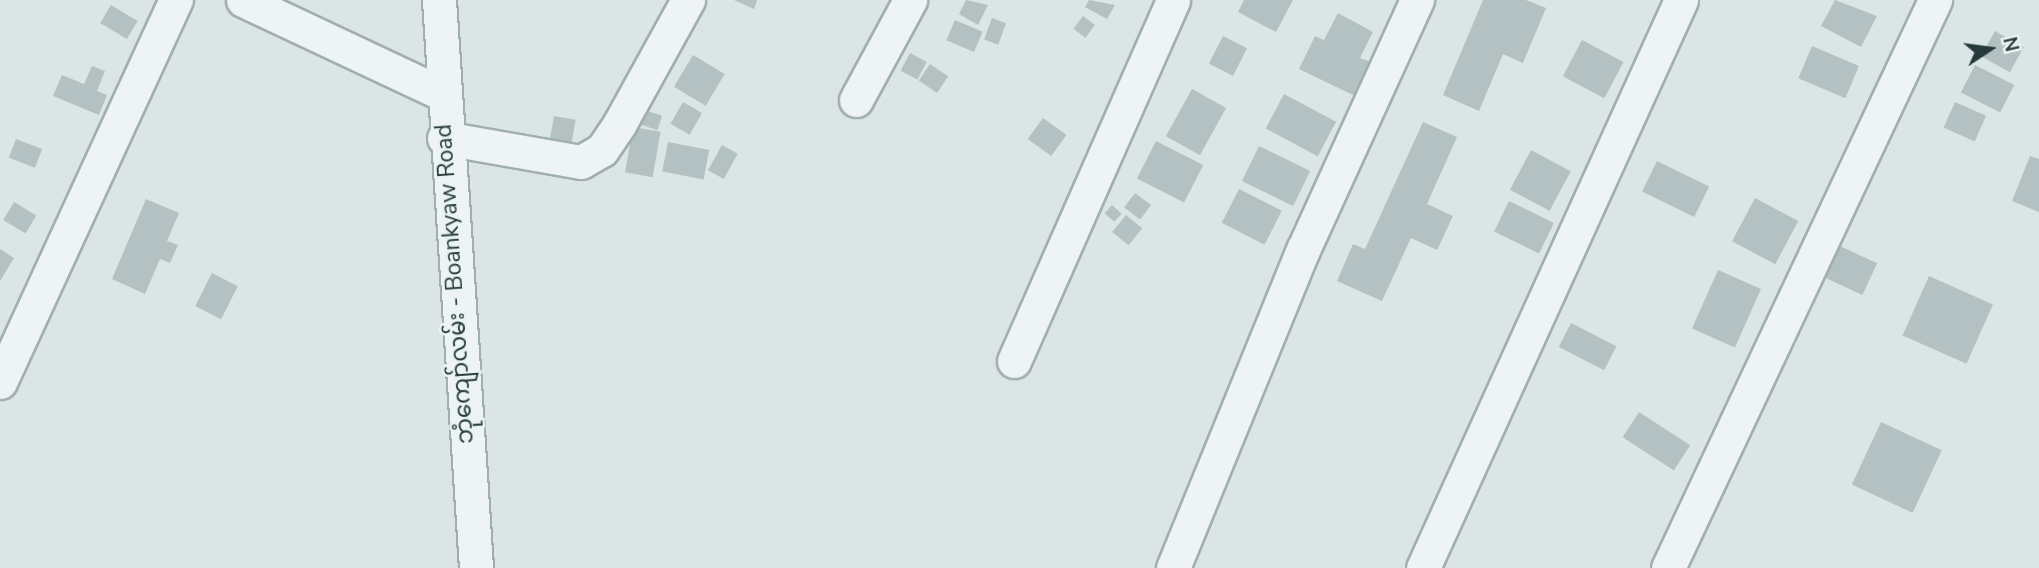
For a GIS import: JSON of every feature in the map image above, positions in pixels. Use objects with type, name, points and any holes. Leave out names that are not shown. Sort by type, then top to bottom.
[{"type":"street","points":[[0,382],[176,0]]},
{"type":"street","points":[[243,0],[443,94]]},
{"type":"street","points":[[444,138],[581,162],[602,150],[620,123],[688,0]]},
{"type":"street","points":[[856,100],[910,0]]},
{"type":"street","points":[[1014,361],[1173,0]]},
{"type":"street","points":[[1174,568],[1303,250],[1417,0]]},
{"type":"street","points":[[1423,568],[1681,0]]},
{"type":"street","points":[[1668,568],[1935,0]]},
{"type":"street","name":"ဘုံကျော်လမ်း - Boankyaw Road","points":[[443,7],[444,138],[476,568]]},
{"type":"building","points":[[734,0],[757,0],[754,9]]},
{"type":"building","points":[[966,0],[988,5],[978,25],[959,14]]},
{"type":"building","points":[[1089,0],[1115,5],[1107,19],[1085,7]]},
{"type":"building","points":[[1244,0],[1293,0],[1276,32],[1238,12]]},
{"type":"building","points":[[1483,0],[1526,0],[1546,8],[1523,63],[1503,54],[1479,111],[1443,95]]},
{"type":"building","points":[[1835,0],[1877,16],[1861,47],[1821,26]]},
{"type":"building","points":[[111,5],[138,21],[127,39],[100,23]]},
{"type":"building","points":[[1338,13],[1373,32],[1360,58],[1371,62],[1355,96],[1299,69],[1315,36],[1324,40]]},
{"type":"building","points":[[1083,16],[1095,25],[1085,38],[1073,29]]},
{"type":"building","points":[[992,18],[1006,23],[998,45],[984,40]]},
{"type":"building","points":[[955,20],[983,32],[974,52],[946,40]]},
{"type":"building","points":[[1995,31],[2024,47],[2010,72],[1981,56]]},
{"type":"building","points":[[1223,36],[1247,48],[1233,76],[1209,64]]},
{"type":"building","points":[[1582,40],[1623,62],[1604,98],[1563,76]]},
{"type":"building","points":[[1812,46],[1859,66],[1845,98],[1798,78]]},
{"type":"building","points":[[910,53],[927,62],[917,80],[901,71]]},
{"type":"building","points":[[693,55],[725,74],[706,106],[674,87]]},
{"type":"building","points":[[930,64],[948,76],[937,93],[919,81]]},
{"type":"building","points":[[1975,65],[2014,85],[2000,113],[1961,93]]},
{"type":"building","points":[[92,66],[105,71],[97,91],[107,95],[99,115],[53,96],[62,75],[84,84]]},
{"type":"building","points":[[1192,89],[1226,108],[1200,155],[1166,136]]},
{"type":"building","points":[[1284,94],[1336,122],[1318,156],[1266,128]]},
{"type":"building","points":[[683,102],[702,113],[690,135],[670,124]]},
{"type":"building","points":[[1955,102],[1986,116],[1975,141],[1944,128]]},
{"type":"building","points":[[644,110],[662,116],[657,130],[639,124]]},
{"type":"building","points":[[554,116],[576,120],[571,144],[550,141]]},
{"type":"building","points":[[1043,118],[1066,135],[1051,156],[1028,139]]},
{"type":"building","points":[[1423,122],[1457,137],[1427,204],[1453,216],[1437,250],[1411,238],[1382,301],[1337,281],[1353,244],[1365,249]]},
{"type":"building","points":[[633,127],[661,132],[653,177],[625,172]]},
{"type":"building","points":[[16,139],[42,149],[35,168],[9,158]]},
{"type":"building","points":[[1156,141],[1203,165],[1184,202],[1137,178]]},
{"type":"building","points":[[668,142],[709,150],[704,179],[662,171]]},
{"type":"building","points":[[722,145],[738,154],[724,179],[708,170]]},
{"type":"building","points":[[1259,146],[1310,171],[1293,206],[1242,181]]},
{"type":"building","points":[[1531,150],[1571,171],[1550,211],[1510,190]]},
{"type":"building","points":[[2030,156],[2039,159],[2039,212],[2012,201]]},
{"type":"building","points":[[1657,161],[1709,186],[1694,217],[1642,192]]},
{"type":"building","points":[[1239,189],[1282,211],[1265,245],[1222,223]]},
{"type":"building","points":[[1135,193],[1151,205],[1140,219],[1124,207]]},
{"type":"building","points":[[1755,198],[1798,221],[1775,264],[1732,241]]},
{"type":"building","points":[[146,199],[179,213],[167,241],[178,245],[170,263],[160,259],[145,294],[112,279]]},
{"type":"building","points":[[1509,201],[1554,223],[1539,253],[1494,232]]},
{"type":"building","points":[[14,202],[36,215],[25,233],[3,220]]},
{"type":"building","points":[[1112,205],[1122,214],[1114,222],[1105,213]]},
{"type":"building","points":[[1126,215],[1142,228],[1128,245],[1112,232]]},
{"type":"building","points":[[1840,246],[1877,263],[1862,295],[1825,278]]},
{"type":"building","points":[[0,249],[14,258],[0,281]]},
{"type":"building","points":[[1718,270],[1761,289],[1735,348],[1692,328]]},
{"type":"building","points":[[212,273],[238,286],[221,319],[195,306]]},
{"type":"building","points":[[1929,276],[1993,304],[1967,364],[1903,335]]},
{"type":"building","points":[[1571,323],[1616,346],[1604,370],[1559,347]]},
{"type":"building","points":[[1639,412],[1690,445],[1674,470],[1623,437]]},
{"type":"building","points":[[1881,422],[1942,450],[1913,513],[1852,485]]}]
